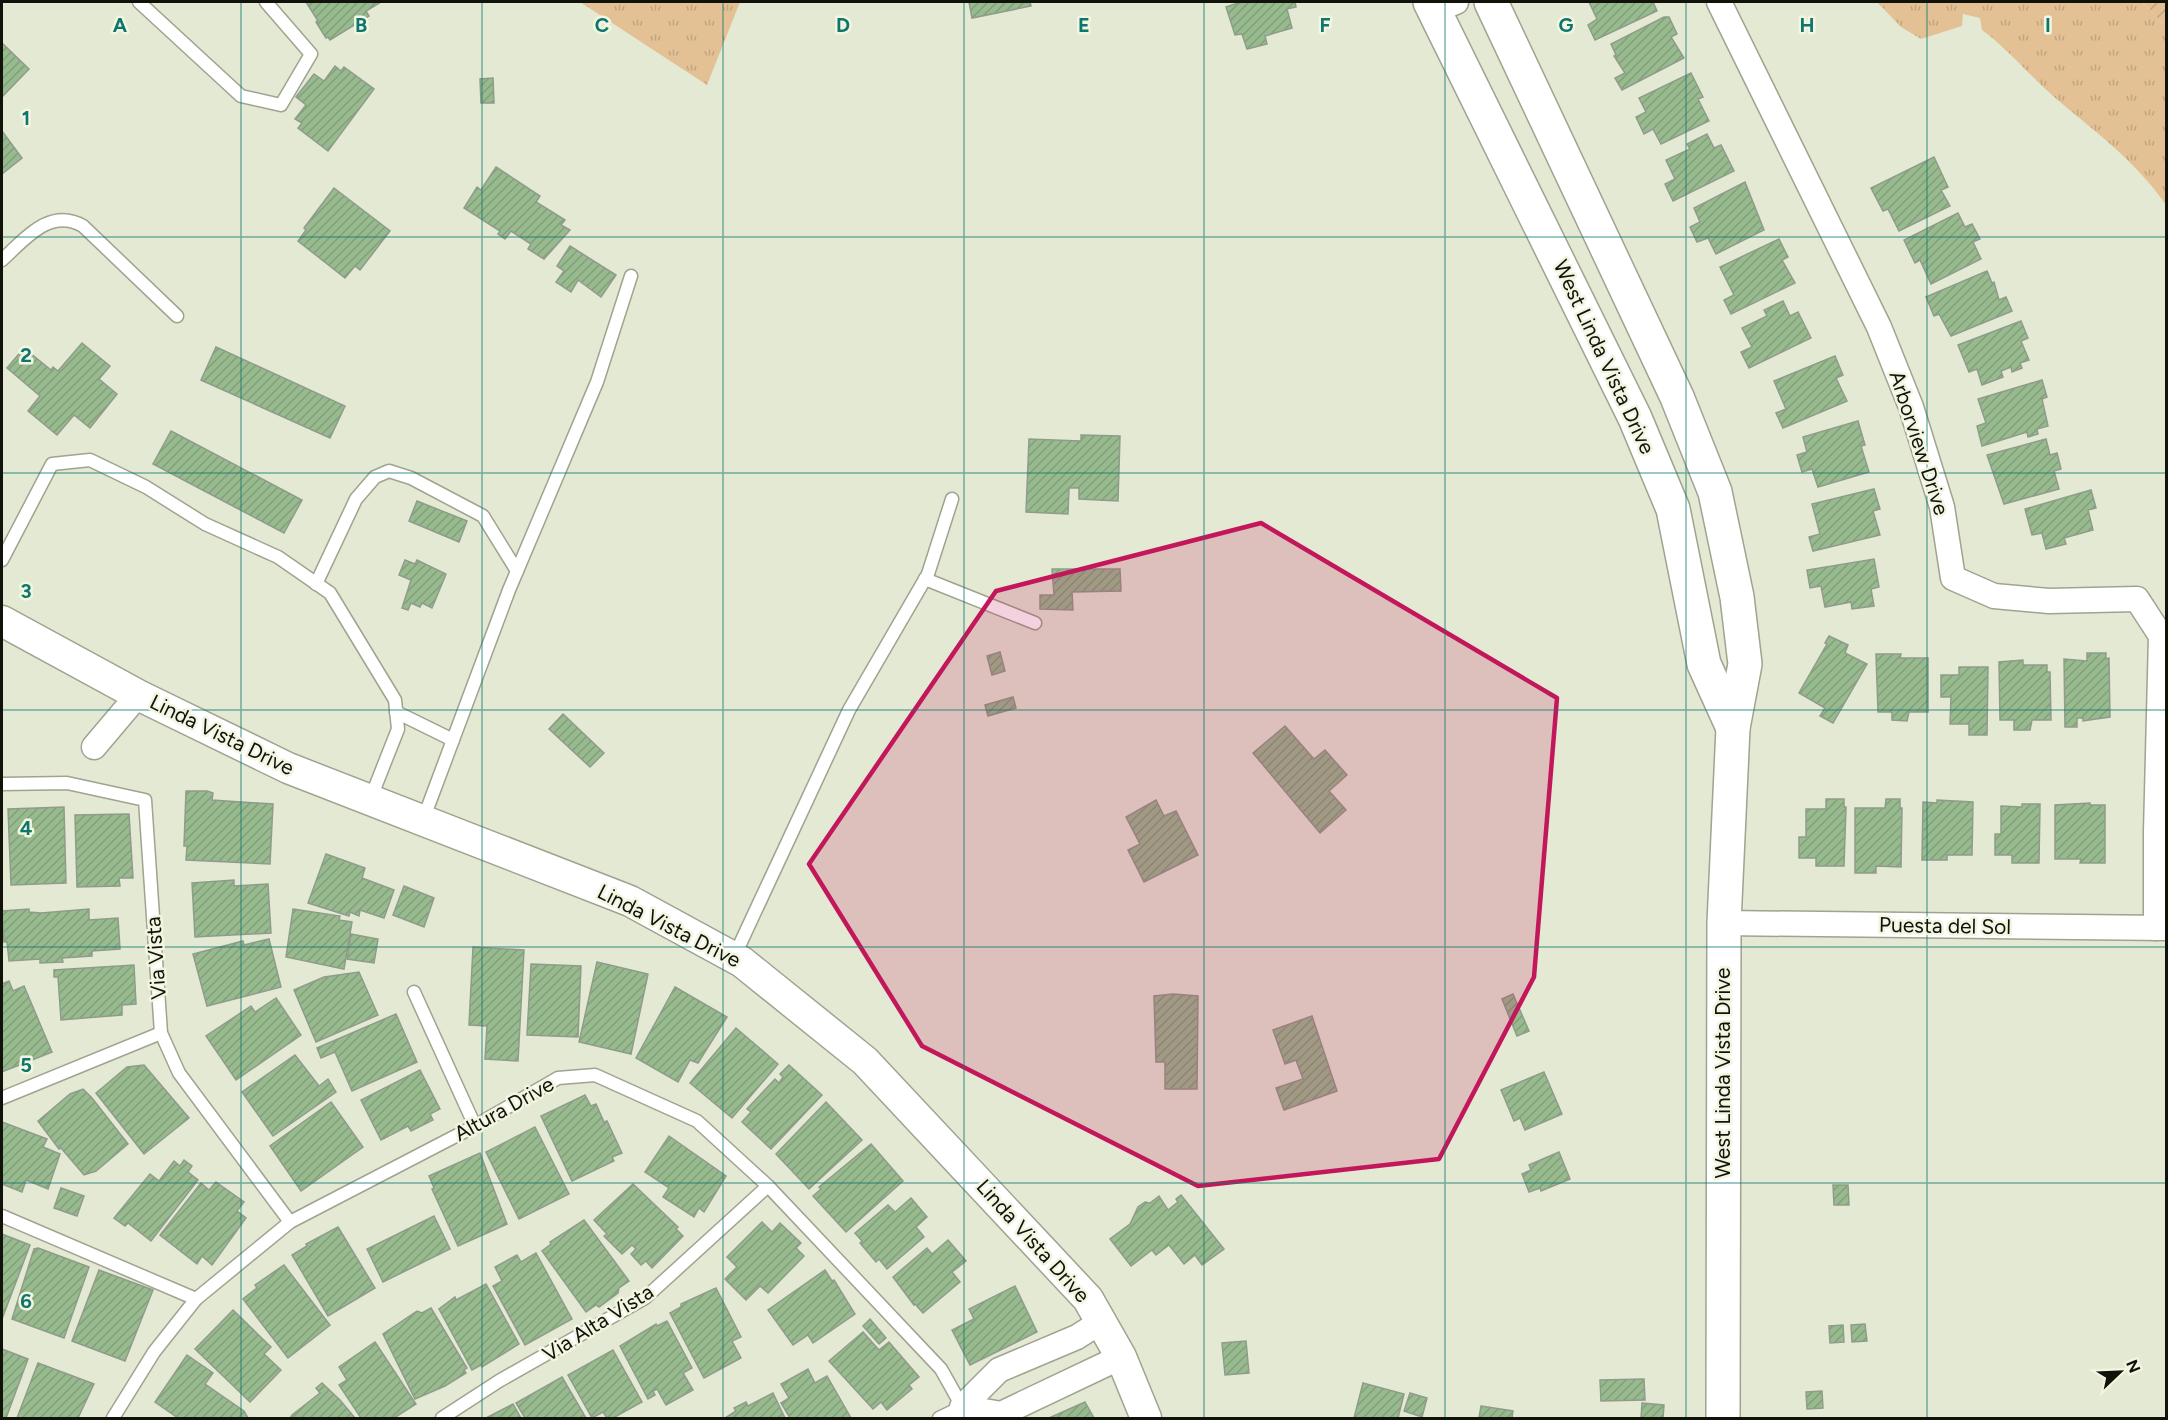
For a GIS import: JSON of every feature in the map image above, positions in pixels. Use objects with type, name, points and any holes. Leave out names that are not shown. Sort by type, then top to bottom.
[{"type":"main road","name":"West Linda Vista Drive","points":[[1491,2],[1677,397],[1715,492],[1737,597],[1745,664],[1733,728],[1724,923],[1723,1419]]},
{"type":"main road","name":"West Linda Vista Drive","points":[[1440,5],[1630,408],[1673,509],[1704,664],[1733,728]]},
{"type":"street","name":"Arborview Drive","points":[[1719,2],[1879,327],[1911,407],[1942,507],[1953,578],[1994,596],[2049,601],[2137,598],[2162,636],[2157,786],[2161,928]]},
{"type":"street","name":"Linda Vista Drive","points":[[2,621],[138,695],[288,768],[630,901],[734,958],[865,1061],[1088,1299],[1121,1357],[1146,1419]]},
{"type":"street","points":[[94,747],[138,695]]},
{"type":"street","name":"Puesta del Sol","points":[[1724,923],[2161,928]]},
{"type":"street","points":[[965,1413],[999,1370],[1077,1337],[1102,1321]]},
{"type":"street","points":[[965,1413],[1001,1414],[1121,1357]]},
{"type":"lane","points":[[139,2],[241,96],[281,105],[311,54],[266,2]]},
{"type":"lane","points":[[2,260],[45,223],[66,219],[74,221],[83,226],[177,316]]},
{"type":"lane","points":[[423,820],[517,571],[597,382],[631,276]]},
{"type":"lane","points":[[2,560],[52,464],[90,460],[146,487],[205,524],[278,557],[330,593],[395,700],[398,729],[370,800]]},
{"type":"lane","points":[[316,584],[356,499],[375,477],[388,471],[411,478],[483,516],[517,571]]},
{"type":"lane","points":[[734,958],[849,710],[925,579],[952,499]]},
{"type":"lane","points":[[925,579],[1035,623]]},
{"type":"lane","points":[[396,712],[453,740]]},
{"type":"lane","name":"Via Vista","points":[[2,784],[67,783],[145,800],[161,1033],[179,1073],[290,1222]]},
{"type":"lane","points":[[414,992],[475,1126]]},
{"type":"lane","points":[[2,1098],[161,1033]]},
{"type":"lane","name":"Altura Drive","points":[[114,1419],[154,1352],[196,1299],[290,1222],[475,1126],[558,1078],[595,1076],[697,1121],[768,1186],[941,1369],[965,1413]]},
{"type":"lane","name":"Via Alta Vista","points":[[442,1419],[500,1381],[645,1298],[768,1186]]},
{"type":"lane","points":[[2,1216],[196,1299]]},
{"type":"lane","points":[[939,1419],[965,1413]]},
{"type":"highlighted area","points":[[1261,523],[1557,698],[1534,977],[1439,1159],[1198,1186],[922,1046],[809,864],[996,591]]},
{"type":"green space","points":[[580,2],[740,2],[707,85]]},
{"type":"green space","points":[[1877,2],[2142,2],[2166,27],[2166,205],[2127,160],[1982,30],[1980,18],[1963,14],[1962,26],[1921,39],[1901,27]]},
{"type":"green space","points":[[2142,2],[2166,2],[2166,27]]},
{"type":"building","points":[[306,2],[381,2],[366,11],[369,16],[330,40],[326,38]]},
{"type":"building","points":[[969,2],[1030,2],[1031,6],[972,18]]},
{"type":"building","points":[[1241,2],[1295,2],[1296,7],[1287,9],[1292,28],[1265,36],[1267,44],[1247,49],[1242,34],[1235,35],[1226,7]]},
{"type":"building","points":[[1589,2],[1653,2],[1657,11],[1595,40],[1588,25],[1597,19]]},
{"type":"building","points":[[1664,17],[1669,17],[1677,34],[1671,37],[1684,58],[1622,90],[1615,78],[1625,73],[1614,56],[1616,55],[1611,44]]},
{"type":"building","points":[[2,43],[29,69],[3,96],[2,95]]},
{"type":"building","points":[[335,66],[341,71],[344,67],[374,89],[328,151],[298,128],[302,123],[295,119],[306,105],[296,97],[314,74],[324,81]]},
{"type":"building","points":[[1691,73],[1703,97],[1698,99],[1709,121],[1661,144],[1653,129],[1644,134],[1636,117],[1646,112],[1639,98]]},
{"type":"building","points":[[493,78],[494,103],[481,103],[480,79]]},
{"type":"building","points":[[2,131],[22,158],[2,174]]},
{"type":"building","points":[[1707,134],[1714,148],[1721,145],[1734,171],[1673,201],[1665,184],[1675,179],[1666,160],[1690,149],[1687,144]]},
{"type":"building","points":[[1934,157],[1948,187],[1941,190],[1950,206],[1899,231],[1888,209],[1883,211],[1871,188]]},
{"type":"building","points":[[496,167],[540,196],[536,202],[565,220],[561,225],[570,230],[544,259],[528,249],[531,244],[511,231],[505,239],[498,234],[500,231],[464,208],[477,187],[481,190]]},
{"type":"building","points":[[1745,182],[1764,230],[1716,254],[1708,238],[1697,242],[1690,227],[1700,222],[1694,208]]},
{"type":"building","points":[[334,188],[390,231],[360,270],[355,266],[345,278],[298,241],[306,230],[304,228]]},
{"type":"building","points":[[1958,213],[1965,227],[1972,224],[1980,239],[1973,242],[1981,259],[1931,284],[1920,260],[1915,263],[1904,240]]},
{"type":"building","points":[[1779,239],[1788,257],[1782,260],[1795,283],[1731,314],[1724,300],[1734,295],[1720,267]]},
{"type":"building","points":[[570,246],[616,275],[601,297],[578,280],[571,292],[556,282],[564,271],[557,266]]},
{"type":"building","points":[[1987,271],[1992,283],[1994,282],[1999,300],[2006,297],[2012,311],[1951,336],[1939,314],[1934,316],[1926,297]]},
{"type":"building","points":[[1783,301],[1790,316],[1798,312],[1811,338],[1749,368],[1741,352],[1752,347],[1742,328],[1767,316],[1764,310]]},
{"type":"building","points":[[2021,321],[2028,338],[2021,341],[2029,360],[2020,363],[2022,368],[2012,372],[2011,367],[2001,371],[2003,377],[1982,385],[1977,369],[1969,372],[1958,345]]},
{"type":"building","points":[[82,343],[110,366],[99,379],[117,394],[90,428],[74,415],[57,435],[28,411],[40,396],[7,368],[24,348],[51,370],[53,367],[58,371]]},
{"type":"building","points":[[216,347],[345,406],[330,438],[201,380]]},
{"type":"building","points":[[1835,356],[1843,375],[1836,378],[1847,401],[1783,428],[1776,413],[1786,409],[1774,381]]},
{"type":"building","points":[[2042,380],[2047,397],[2042,399],[2048,426],[2037,429],[2038,434],[2028,437],[2027,432],[1982,446],[1977,426],[1986,423],[1978,399]]},
{"type":"building","points":[[1858,421],[1865,445],[1861,446],[1869,472],[1818,487],[1812,469],[1802,472],[1797,455],[1807,452],[1803,437]]},
{"type":"building","points":[[171,431],[302,500],[284,533],[153,464]]},
{"type":"building","points":[[1081,435],[1120,436],[1118,501],[1079,499],[1079,488],[1069,488],[1068,514],[1026,512],[1029,439],[1081,441]]},
{"type":"building","points":[[2046,439],[2050,455],[2057,453],[2061,469],[2054,471],[2059,489],[2004,504],[1987,455]]},
{"type":"building","points":[[1874,489],[1880,509],[1873,511],[1880,535],[1813,551],[1809,537],[1820,534],[1812,504]]},
{"type":"building","points":[[2091,490],[2096,508],[2088,510],[2093,530],[2064,538],[2066,544],[2046,549],[2042,533],[2032,535],[2025,509]]},
{"type":"building","points":[[417,501],[467,521],[459,542],[409,521]]},
{"type":"building","points":[[1874,559],[1879,587],[1871,589],[1874,606],[1852,609],[1851,602],[1825,607],[1821,586],[1810,588],[1807,570]]},
{"type":"building","points":[[405,560],[415,564],[417,560],[446,574],[432,608],[422,603],[420,607],[411,603],[408,610],[402,608],[411,580],[399,575]]},
{"type":"building","points":[[1052,569],[1120,569],[1121,591],[1072,592],[1073,610],[1040,609],[1040,595],[1054,595]]},
{"type":"building","points":[[1829,636],[1848,645],[1845,653],[1867,664],[1833,723],[1820,716],[1825,708],[1799,693],[1827,644],[1825,643]]},
{"type":"building","points":[[1000,652],[1005,671],[992,675],[987,656]]},
{"type":"building","points":[[2087,653],[2106,653],[2106,659],[2109,658],[2110,717],[2083,721],[2083,718],[2077,718],[2077,727],[2065,727],[2064,659],[2087,661]]},
{"type":"building","points":[[1876,654],[1901,654],[1900,658],[1928,658],[1928,712],[1909,712],[1907,721],[1892,720],[1892,712],[1878,712]]},
{"type":"building","points":[[2023,660],[2023,665],[2047,665],[2047,672],[2050,672],[2051,720],[2032,720],[2030,730],[2014,730],[2014,720],[2000,720],[1999,662]]},
{"type":"building","points":[[1959,667],[1988,667],[1987,735],[1969,735],[1969,724],[1950,724],[1951,697],[1941,697],[1941,675],[1959,675]]},
{"type":"building","points":[[1013,697],[1016,708],[988,716],[985,705]]},
{"type":"building","points":[[563,714],[604,753],[590,767],[549,729]]},
{"type":"building","points":[[1285,726],[1314,759],[1325,750],[1347,775],[1329,791],[1346,810],[1320,833],[1253,753]]},
{"type":"building","points":[[186,791],[213,793],[212,800],[273,804],[270,864],[186,860],[187,846],[184,846]]},
{"type":"building","points":[[1826,799],[1844,799],[1844,807],[1846,807],[1844,866],[1816,866],[1816,858],[1799,858],[1799,837],[1806,837],[1806,809],[1826,809]]},
{"type":"building","points":[[1886,799],[1900,799],[1900,808],[1902,808],[1901,867],[1876,866],[1876,873],[1855,873],[1855,808],[1885,808]]},
{"type":"building","points":[[1156,800],[1164,816],[1176,811],[1198,855],[1144,882],[1128,850],[1140,844],[1126,817]]},
{"type":"building","points":[[1937,800],[1973,802],[1972,855],[1947,855],[1947,860],[1922,860],[1923,802],[1937,803]]},
{"type":"building","points":[[2090,803],[2090,805],[2105,805],[2105,863],[2080,863],[2081,859],[2055,859],[2055,805]]},
{"type":"building","points":[[2022,804],[2040,804],[2039,863],[2012,863],[2012,855],[1995,855],[1995,834],[2001,834],[2001,806],[2022,807]]},
{"type":"building","points":[[64,807],[66,883],[11,885],[8,809]]},
{"type":"building","points":[[129,814],[133,878],[119,878],[120,886],[77,887],[75,815]]},
{"type":"building","points":[[326,854],[365,868],[362,878],[394,890],[384,918],[360,910],[359,916],[350,912],[349,916],[308,903]]},
{"type":"building","points":[[234,880],[234,886],[268,884],[271,933],[195,937],[192,883]]},
{"type":"building","points":[[404,886],[434,898],[424,927],[393,915]]},
{"type":"building","points":[[29,909],[29,912],[41,913],[89,909],[89,920],[118,918],[120,949],[92,951],[92,956],[62,958],[63,962],[40,963],[40,959],[9,961],[7,942],[4,942],[2,911]]},
{"type":"building","points":[[293,909],[340,916],[339,920],[352,922],[344,969],[286,957]]},
{"type":"building","points":[[351,934],[378,939],[374,963],[347,959]]},
{"type":"building","points":[[269,939],[281,987],[207,1006],[193,954],[243,941],[244,945]]},
{"type":"building","points":[[473,947],[524,950],[518,1061],[485,1059],[487,1026],[469,1025]]},
{"type":"building","points":[[597,962],[648,974],[631,1054],[579,1042]]},
{"type":"building","points":[[531,964],[581,966],[578,1037],[527,1035]]},
{"type":"building","points":[[134,965],[136,1004],[122,1005],[122,1015],[61,1020],[58,977],[54,977],[54,970]]},
{"type":"building","points":[[359,972],[378,1015],[316,1042],[294,990],[324,977]]},
{"type":"building","points":[[9,981],[13,991],[24,986],[52,1052],[2,1072],[2,984]]},
{"type":"building","points":[[675,987],[727,1017],[698,1063],[690,1060],[678,1082],[636,1058]]},
{"type":"building","points":[[1173,994],[1198,996],[1197,1089],[1165,1089],[1165,1062],[1156,1062],[1154,996]]},
{"type":"building","points":[[1513,994],[1529,1031],[1517,1036],[1502,999]]},
{"type":"building","points":[[276,998],[301,1035],[236,1080],[206,1036],[251,1006],[255,1012]]},
{"type":"building","points":[[396,1014],[417,1062],[352,1091],[335,1052],[321,1058],[317,1048]]},
{"type":"building","points":[[1312,1016],[1337,1091],[1284,1110],[1276,1088],[1303,1079],[1296,1060],[1285,1064],[1273,1030]]},
{"type":"building","points":[[736,1028],[778,1064],[732,1118],[690,1083]]},
{"type":"building","points":[[295,1055],[319,1086],[328,1079],[336,1092],[273,1136],[242,1092]]},
{"type":"building","points":[[144,1065],[189,1118],[144,1154],[96,1093],[127,1067]]},
{"type":"building","points":[[789,1065],[822,1095],[771,1149],[742,1122],[751,1112],[747,1109],[775,1079],[779,1083],[783,1077],[780,1074]]},
{"type":"building","points":[[420,1070],[440,1109],[430,1114],[433,1120],[411,1131],[408,1126],[381,1140],[361,1100]]},
{"type":"building","points":[[1544,1072],[1562,1114],[1525,1130],[1520,1118],[1514,1121],[1501,1090]]},
{"type":"building","points":[[83,1089],[128,1144],[96,1171],[84,1175],[61,1148],[59,1149],[38,1121],[70,1094]]},
{"type":"building","points":[[585,1095],[591,1106],[596,1104],[604,1122],[607,1121],[622,1153],[612,1157],[614,1161],[572,1181],[541,1116]]},
{"type":"building","points":[[331,1102],[363,1147],[301,1191],[270,1146]]},
{"type":"building","points":[[826,1102],[862,1140],[809,1189],[776,1154]]},
{"type":"building","points":[[2,1122],[47,1139],[43,1147],[60,1154],[48,1189],[26,1180],[22,1192],[2,1184]]},
{"type":"building","points":[[535,1127],[569,1194],[519,1219],[486,1152]]},
{"type":"building","points":[[669,1136],[726,1176],[704,1212],[699,1208],[694,1217],[663,1197],[669,1188],[645,1172]]},
{"type":"building","points":[[871,1144],[903,1181],[846,1232],[813,1196],[821,1189],[819,1187]]},
{"type":"building","points":[[1559,1152],[1570,1179],[1541,1191],[1540,1188],[1529,1192],[1522,1174],[1531,1170],[1529,1165]]},
{"type":"building","points":[[480,1153],[507,1224],[458,1246],[432,1189],[434,1188],[429,1176]]},
{"type":"building","points":[[184,1160],[192,1166],[188,1172],[198,1180],[151,1241],[128,1223],[125,1226],[114,1218],[150,1174],[159,1181],[174,1161],[180,1166]]},
{"type":"building","points":[[216,1182],[244,1202],[237,1211],[246,1218],[212,1265],[202,1256],[197,1264],[160,1235],[201,1183],[209,1190]]},
{"type":"building","points":[[633,1184],[678,1227],[676,1229],[683,1236],[652,1268],[646,1261],[641,1265],[631,1254],[636,1249],[632,1245],[622,1254],[604,1236],[607,1234],[594,1220]]},
{"type":"building","points":[[1833,1185],[1848,1185],[1849,1205],[1834,1205]]},
{"type":"building","points":[[61,1188],[84,1196],[77,1216],[54,1208]]},
{"type":"building","points":[[1181,1195],[1224,1249],[1202,1265],[1195,1255],[1184,1264],[1169,1245],[1156,1255],[1152,1250],[1131,1266],[1110,1239],[1130,1224],[1138,1207],[1145,1202],[1150,1203],[1159,1196],[1168,1210],[1178,1202],[1176,1199]]},
{"type":"building","points":[[911,1198],[927,1217],[916,1227],[924,1237],[887,1269],[879,1259],[876,1262],[860,1243],[862,1241],[855,1233],[888,1205],[895,1212]]},
{"type":"building","points":[[434,1216],[450,1249],[383,1282],[367,1249]]},
{"type":"building","points":[[584,1220],[629,1281],[619,1288],[618,1293],[599,1307],[596,1305],[586,1312],[542,1251],[551,1244],[550,1242]]},
{"type":"building","points":[[762,1222],[772,1232],[780,1223],[801,1243],[796,1248],[804,1256],[768,1293],[760,1286],[746,1300],[725,1279],[737,1267],[727,1257]]},
{"type":"building","points":[[338,1227],[375,1288],[328,1316],[292,1255],[307,1246],[306,1244]]},
{"type":"building","points":[[2,1234],[30,1245],[2,1319]]},
{"type":"building","points":[[948,1240],[966,1261],[952,1272],[960,1282],[923,1313],[893,1277],[927,1248],[932,1254]]},
{"type":"building","points":[[38,1248],[89,1267],[64,1338],[12,1319],[34,1249]]},
{"type":"building","points":[[536,1253],[572,1319],[525,1345],[493,1286],[502,1281],[495,1267],[517,1255],[521,1262]]},
{"type":"building","points":[[284,1265],[330,1325],[288,1358],[243,1299],[257,1288],[255,1285]]},
{"type":"building","points":[[99,1270],[153,1290],[125,1361],[72,1341]]},
{"type":"building","points":[[825,1270],[832,1281],[834,1280],[855,1314],[813,1343],[808,1335],[793,1345],[768,1310]]},
{"type":"building","points":[[486,1284],[519,1344],[482,1367],[481,1365],[472,1370],[439,1309],[455,1297],[456,1300]]},
{"type":"building","points":[[1015,1286],[1037,1332],[970,1365],[952,1330],[974,1319],[969,1309]]},
{"type":"building","points":[[716,1288],[741,1337],[732,1341],[741,1358],[704,1378],[670,1313],[681,1307],[681,1304]]},
{"type":"building","points":[[431,1308],[467,1368],[464,1370],[466,1373],[445,1386],[415,1399],[383,1334],[417,1311],[422,1313]]},
{"type":"building","points":[[233,1310],[271,1347],[264,1354],[281,1370],[250,1402],[195,1349]]},
{"type":"building","points":[[870,1319],[886,1338],[879,1344],[863,1326]]},
{"type":"building","points":[[667,1321],[692,1368],[683,1373],[693,1390],[666,1405],[657,1389],[653,1391],[655,1395],[648,1399],[620,1346],[656,1324],[657,1326]]},
{"type":"building","points":[[1865,1324],[1867,1341],[1852,1342],[1851,1325]]},
{"type":"building","points":[[1843,1325],[1844,1342],[1830,1343],[1829,1326]]},
{"type":"building","points":[[863,1332],[879,1350],[889,1342],[919,1377],[909,1385],[912,1389],[887,1410],[881,1402],[873,1409],[829,1361]]},
{"type":"building","points":[[1246,1341],[1249,1373],[1225,1375],[1222,1343]]},
{"type":"building","points":[[375,1342],[416,1404],[394,1418],[361,1418],[339,1385],[347,1380],[339,1367]]},
{"type":"building","points":[[2,1349],[28,1359],[6,1418],[2,1418]]},
{"type":"building","points":[[613,1350],[642,1402],[613,1418],[607,1418],[603,1412],[592,1418],[568,1375]]},
{"type":"building","points":[[187,1355],[213,1373],[205,1384],[244,1411],[248,1418],[178,1418],[155,1402]]},
{"type":"building","points":[[38,1363],[94,1384],[78,1418],[17,1418]]},
{"type":"building","points":[[808,1369],[815,1383],[827,1376],[851,1418],[790,1418],[781,1403],[789,1398],[781,1384]]},
{"type":"building","points":[[562,1377],[586,1418],[525,1418],[516,1403]]},
{"type":"building","points":[[1644,1379],[1645,1400],[1601,1401],[1600,1380]]},
{"type":"building","points":[[322,1383],[355,1418],[290,1418],[320,1393],[316,1388]]},
{"type":"building","points":[[1363,1383],[1404,1394],[1398,1418],[1354,1418]]},
{"type":"building","points":[[1822,1391],[1823,1408],[1807,1409],[1806,1392]]},
{"type":"building","points":[[773,1393],[785,1418],[725,1418],[736,1411],[734,1408],[746,1402],[748,1406]]},
{"type":"building","points":[[1410,1393],[1427,1398],[1422,1417],[1404,1411]]},
{"type":"building","points":[[1085,1402],[1094,1418],[1049,1418]]},
{"type":"building","points":[[1642,1403],[1664,1405],[1663,1418],[1641,1418]]},
{"type":"building","points":[[513,1404],[521,1418],[486,1418]]},
{"type":"building","points":[[1481,1406],[1513,1411],[1512,1418],[1479,1418]]}]
